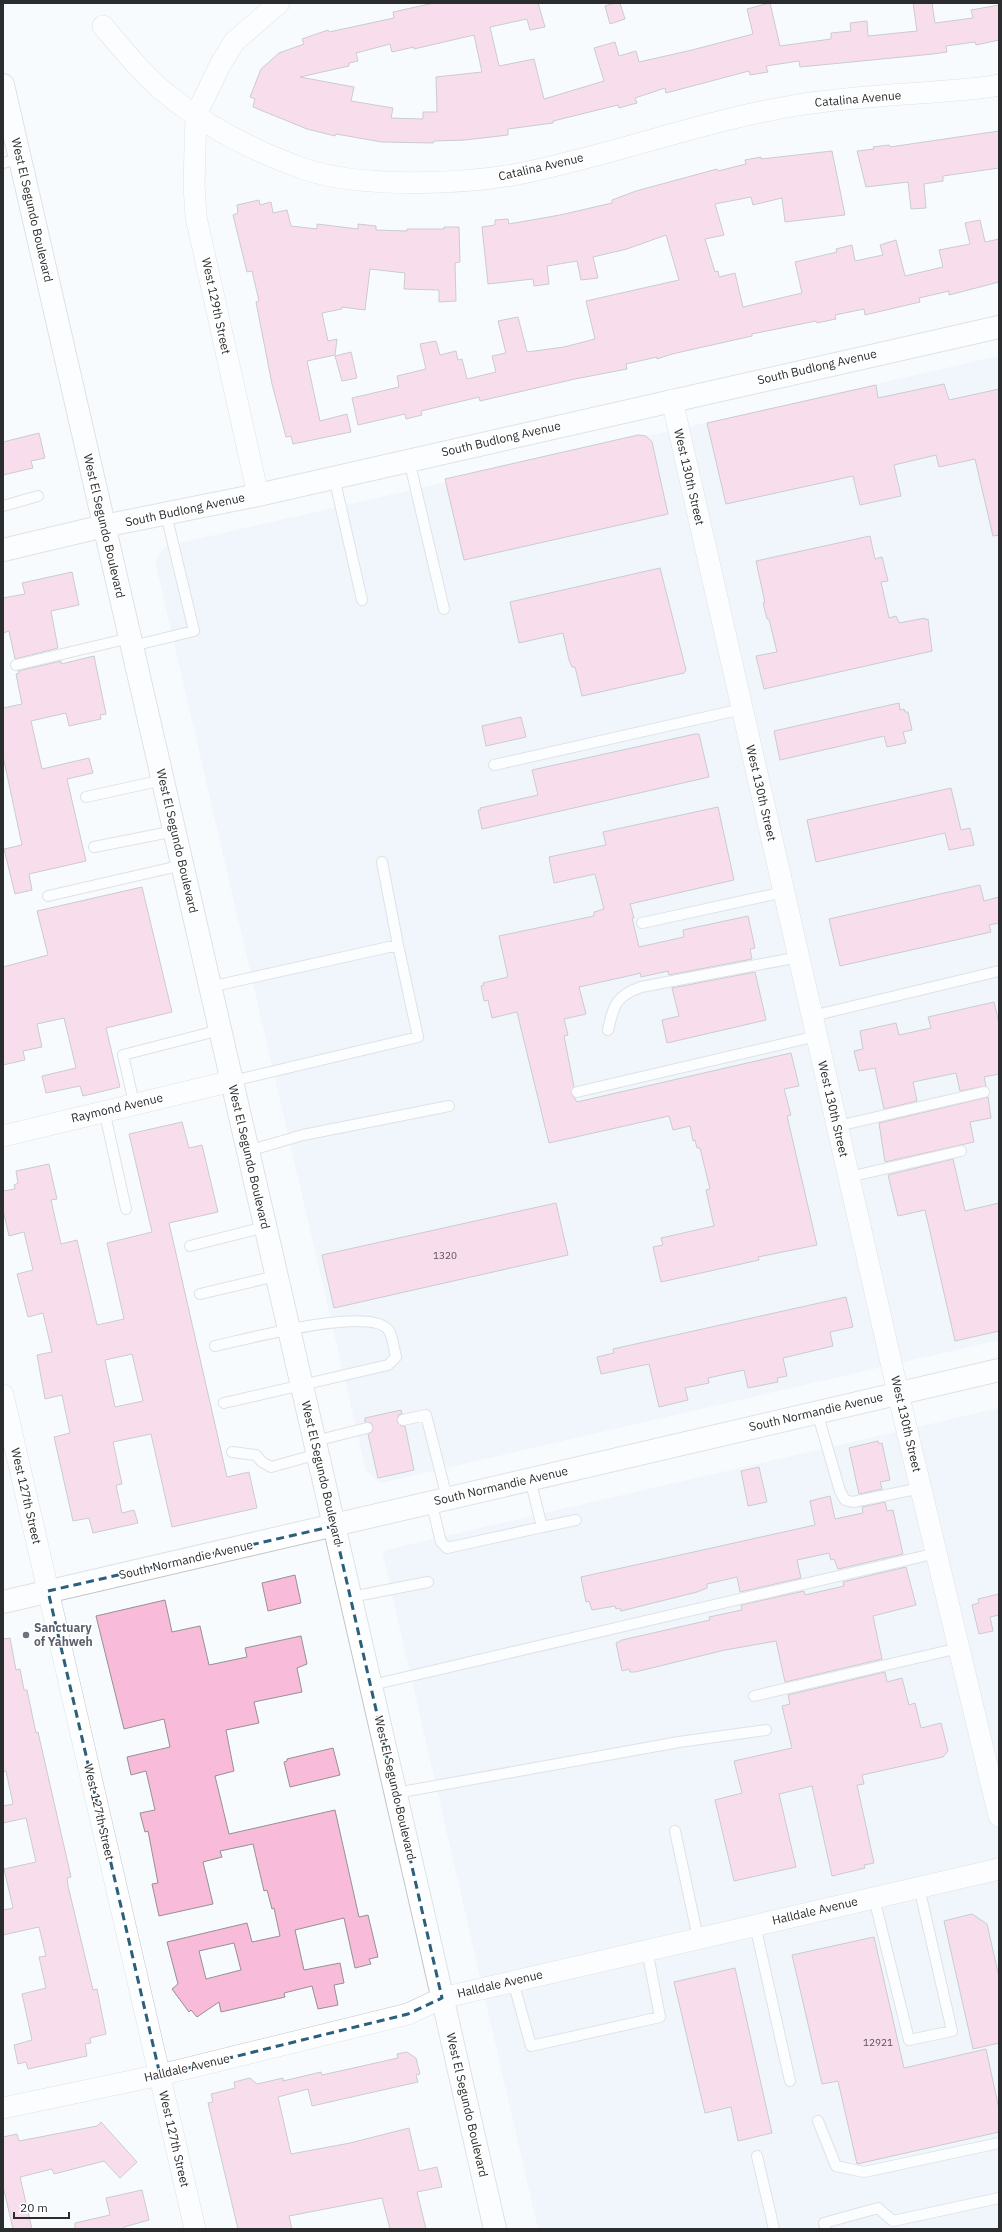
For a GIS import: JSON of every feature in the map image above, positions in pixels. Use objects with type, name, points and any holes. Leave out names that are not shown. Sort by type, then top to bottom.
[{"type":"main road","name":"West El Segundo Boulevard","points":[[3,86],[11,161],[104,526],[183,865],[301,1385],[372,1685],[495,2229]]},
{"type":"main road","name":"South Budlong Avenue","points":[[3,550],[104,526],[258,495],[999,327]]},
{"type":"main road","name":"South Normandie Avenue","points":[[3,1602],[999,1370]]},
{"type":"street","points":[[196,115],[220,65],[234,42],[279,3]]},
{"type":"street","name":"Catalina Avenue","points":[[103,26],[139,68],[169,95],[226,135],[305,169],[348,178],[436,182],[474,181],[523,173],[692,128],[799,105],[999,86]]},
{"type":"street","name":"West 129th Street","points":[[196,115],[194,184],[196,217],[258,495]]},
{"type":"street","name":"West 130th Street","points":[[672,400],[898,1393],[999,1816]]},
{"type":"street","name":"Raymond Avenue","points":[[3,1136],[104,1110],[232,1081]]},
{"type":"street","name":"West 127th Street","points":[[3,1395],[195,2229]]},
{"type":"street","name":"Halldale Avenue","points":[[3,2108],[160,2075],[408,2014],[442,1998],[999,1869]]},
{"type":"lane","points":[[409,460],[444,609]]},
{"type":"lane","points":[[334,477],[362,600]]},
{"type":"lane","points":[[3,506],[38,496]]},
{"type":"lane","points":[[16,665],[194,631],[166,514]]},
{"type":"lane","points":[[494,765],[742,708]]},
{"type":"lane","points":[[86,797],[163,780]]},
{"type":"lane","points":[[94,847],[175,831]]},
{"type":"lane","points":[[232,1081],[418,1037],[382,862]]},
{"type":"lane","points":[[48,896],[183,865]]},
{"type":"lane","points":[[642,923],[784,892]]},
{"type":"lane","points":[[210,987],[398,945]]},
{"type":"lane","points":[[608,1030],[614,1006],[624,993],[636,989],[799,957]]},
{"type":"lane","points":[[577,1092],[814,1026],[999,970]]},
{"type":"lane","points":[[134,1103],[123,1055],[220,1030]]},
{"type":"lane","points":[[838,1126],[984,1092]]},
{"type":"lane","points":[[248,1151],[303,1135],[449,1106]]},
{"type":"lane","points":[[104,1110],[126,1209]]},
{"type":"lane","points":[[849,1177],[961,1150]]},
{"type":"lane","points":[[190,1246],[265,1227]]},
{"type":"lane","points":[[200,1294],[276,1276]]},
{"type":"lane","points":[[215,1346],[289,1330],[336,1322],[363,1320],[377,1322],[389,1330],[396,1357],[388,1365],[224,1404]]},
{"type":"lane","points":[[816,1412],[840,1491],[845,1500],[853,1502],[921,1488]]},
{"type":"lane","points":[[404,1420],[426,1415],[439,1500],[441,1542],[447,1548],[576,1520]]},
{"type":"lane","points":[[232,1452],[256,1455],[262,1462],[272,1467],[367,1428]]},
{"type":"lane","points":[[530,1479],[542,1527]]},
{"type":"lane","points":[[372,1685],[937,1553]]},
{"type":"lane","points":[[351,1597],[428,1582]]},
{"type":"lane","points":[[754,1696],[959,1648]]},
{"type":"lane","points":[[396,1793],[679,1742],[766,1730]]},
{"type":"lane","points":[[675,1831],[698,1938]]},
{"type":"lane","points":[[874,1898],[909,2040],[952,2030],[919,1887]]},
{"type":"lane","points":[[755,1926],[790,2081]]},
{"type":"lane","points":[[513,1981],[531,2046],[630,2024],[660,2017],[647,1950]]},
{"type":"lane","points":[[818,2121],[836,2166],[864,2172],[999,2143]]},
{"type":"lane","points":[[757,2156],[774,2229]]},
{"type":"lane","points":[[826,2229],[824,2223],[878,2208],[893,2221],[999,2198]]},
{"type":"highlighted area","points":[[334,1526],[442,1998],[408,2014],[160,2075],[48,1591]]},
{"type":"shaded area","points":[[999,356],[999,1340],[381,1483],[366,1471],[155,561],[166,546]]},
{"type":"shaded area","points":[[999,1408],[999,2229],[538,2229],[383,1555],[385,1550]]},
{"type":"building","points":[[434,3],[538,3],[545,27],[530,30],[527,19],[490,27],[499,66],[534,59],[544,99],[604,81],[594,48],[615,42],[619,56],[636,51],[639,62],[692,50],[753,34],[747,9],[770,3],[780,46],[831,39],[831,33],[851,31],[850,23],[867,21],[868,36],[917,31],[913,3],[932,3],[935,23],[973,18],[971,10],[999,5],[999,40],[976,45],[975,42],[946,46],[947,52],[933,54],[800,67],[799,61],[766,66],[768,72],[750,75],[749,71],[666,93],[665,88],[635,98],[637,103],[619,108],[618,105],[553,121],[553,123],[508,129],[508,135],[465,140],[434,141],[433,143],[382,142],[336,134],[335,136],[307,129],[253,107],[255,99],[250,97],[261,69],[279,53],[304,44],[302,39],[328,30],[329,32],[394,18],[393,12]],"holes":[[[474,35],[482,72],[436,77],[437,112],[423,112],[423,119],[391,118],[393,108],[351,101],[354,87],[300,77],[349,66],[349,63],[358,61],[356,53],[390,44],[392,52],[414,47],[414,49]]]},
{"type":"building","points":[[620,3],[625,19],[610,24],[605,6]]},
{"type":"building","points":[[999,131],[999,168],[943,176],[943,181],[924,184],[926,208],[911,209],[908,182],[866,187],[857,151],[874,149],[873,147],[889,145],[890,147]]},
{"type":"building","points":[[832,151],[845,215],[785,222],[782,198],[753,205],[751,197],[715,204],[724,235],[705,239],[715,272],[718,271],[719,277],[735,273],[743,307],[802,293],[795,262],[837,252],[836,249],[852,245],[855,261],[883,255],[880,245],[896,240],[905,276],[943,267],[939,250],[970,244],[965,223],[980,220],[985,242],[999,239],[999,282],[949,295],[949,291],[919,298],[920,302],[865,315],[864,309],[835,315],[836,319],[817,323],[816,321],[752,334],[752,336],[672,354],[657,359],[657,357],[626,364],[627,369],[575,379],[480,401],[479,397],[421,411],[422,415],[406,419],[405,414],[358,425],[352,398],[399,387],[397,376],[426,369],[420,344],[436,341],[440,355],[456,351],[458,360],[462,359],[467,379],[496,372],[492,356],[506,353],[498,321],[518,317],[527,352],[564,347],[595,339],[586,301],[679,280],[666,235],[627,249],[593,257],[598,278],[581,280],[577,261],[547,266],[549,284],[534,286],[533,279],[488,284],[482,227],[495,225],[495,220],[508,219],[509,224],[560,215],[612,203],[612,200],[636,191],[717,169],[718,171],[746,164],[745,160],[761,157],[761,159]]},
{"type":"building","points":[[259,200],[260,205],[271,202],[273,213],[287,210],[291,226],[317,229],[317,224],[358,229],[358,224],[376,226],[376,230],[407,231],[407,229],[444,229],[444,227],[459,227],[460,262],[455,263],[456,301],[439,302],[439,290],[404,289],[405,273],[370,269],[365,310],[342,307],[342,309],[322,313],[328,341],[337,339],[335,355],[307,361],[320,421],[347,414],[351,432],[293,444],[291,436],[286,437],[272,384],[256,302],[259,301],[252,271],[247,272],[233,215],[238,213],[237,205]]},
{"type":"building","points":[[351,352],[357,378],[342,381],[335,356]]},
{"type":"building","points":[[944,384],[949,400],[999,389],[999,535],[993,536],[975,459],[939,467],[936,455],[894,465],[901,496],[860,505],[853,476],[726,504],[707,423],[876,385],[878,398]]},
{"type":"building","points":[[39,433],[45,458],[31,461],[33,468],[3,475],[3,442]]},
{"type":"building","points":[[638,435],[646,436],[652,442],[668,514],[464,560],[445,479]]},
{"type":"building","points":[[870,536],[875,559],[882,557],[888,581],[881,582],[889,618],[896,616],[899,623],[925,618],[925,620],[928,619],[932,651],[764,689],[756,656],[777,652],[769,619],[767,619],[763,603],[765,603],[756,561]]},
{"type":"building","points":[[660,568],[686,670],[684,673],[582,696],[575,667],[572,667],[569,660],[563,633],[519,643],[510,602]]},
{"type":"building","points":[[72,572],[79,605],[51,611],[58,648],[15,659],[9,631],[3,633],[3,598],[25,594],[22,583]]},
{"type":"building","points":[[94,656],[106,714],[100,715],[101,719],[69,726],[66,713],[31,721],[42,769],[89,758],[93,773],[67,779],[86,861],[29,874],[32,890],[15,894],[4,849],[22,845],[3,756],[3,708],[22,704],[16,674],[19,673],[18,671],[61,661],[61,664]]},
{"type":"building","points":[[899,703],[900,710],[904,709],[905,712],[908,712],[912,730],[903,732],[906,743],[887,747],[884,736],[780,760],[774,731]]},
{"type":"building","points":[[521,717],[526,737],[486,746],[482,726]]},
{"type":"building","points":[[699,734],[709,777],[482,829],[478,810],[481,810],[480,808],[538,795],[532,770]]},
{"type":"building","points":[[951,788],[961,830],[970,828],[974,845],[949,850],[945,833],[816,862],[807,820]]},
{"type":"building","points":[[718,807],[734,880],[630,904],[634,918],[632,918],[639,947],[684,937],[683,930],[748,916],[755,948],[750,949],[752,959],[669,975],[668,971],[641,977],[640,973],[579,987],[586,1014],[564,1019],[568,1035],[564,1036],[574,1087],[571,1093],[577,1102],[791,1053],[799,1086],[784,1089],[791,1115],[787,1116],[817,1245],[758,1257],[759,1260],[661,1282],[653,1247],[663,1245],[661,1238],[714,1226],[706,1190],[710,1189],[700,1148],[697,1148],[695,1140],[693,1141],[690,1126],[673,1130],[669,1116],[549,1143],[517,1012],[492,1018],[488,1000],[484,1001],[481,986],[484,985],[483,983],[508,977],[499,936],[594,916],[594,912],[604,909],[595,874],[554,883],[549,857],[606,845],[603,832]]},
{"type":"building","points":[[980,885],[984,901],[999,897],[999,923],[989,925],[991,932],[840,966],[829,919]]},
{"type":"building","points":[[142,887],[172,1012],[106,1028],[120,1087],[83,1096],[80,1086],[46,1093],[42,1076],[76,1068],[64,1018],[37,1024],[42,1047],[23,1051],[25,1060],[3,1065],[3,967],[48,955],[37,911]]},
{"type":"building","points":[[755,972],[766,1020],[667,1043],[662,1020],[679,1016],[672,988]]},
{"type":"building","points":[[994,1002],[999,1023],[999,1074],[984,1077],[986,1086],[960,1091],[956,1073],[913,1082],[917,1101],[884,1109],[875,1068],[859,1071],[854,1051],[863,1049],[860,1031],[896,1023],[899,1035],[931,1028],[928,1017]]},
{"type":"building","points":[[988,1097],[991,1118],[970,1122],[974,1142],[885,1162],[879,1123]]},
{"type":"building","points":[[182,1122],[189,1148],[202,1145],[218,1212],[169,1223],[227,1477],[249,1472],[257,1508],[172,1527],[151,1434],[113,1442],[122,1484],[116,1485],[122,1513],[134,1510],[138,1523],[93,1533],[89,1518],[73,1521],[54,1437],[70,1433],[62,1395],[45,1399],[37,1355],[52,1352],[43,1313],[28,1317],[17,1274],[33,1270],[24,1232],[9,1236],[3,1210],[3,1191],[15,1189],[14,1185],[18,1183],[16,1171],[49,1164],[57,1199],[51,1200],[61,1244],[77,1240],[97,1325],[124,1319],[107,1243],[152,1232],[129,1134]],"holes":[[[132,1354],[143,1401],[115,1407],[105,1360]]]},
{"type":"building","points":[[953,1159],[965,1211],[999,1203],[999,1331],[955,1341],[925,1210],[898,1216],[888,1175]]},
{"type":"building","points":[[556,1203],[568,1255],[334,1308],[322,1255]]},
{"type":"building","points":[[846,1297],[853,1327],[830,1332],[833,1346],[783,1358],[787,1376],[777,1378],[778,1382],[748,1388],[744,1370],[708,1378],[709,1383],[685,1388],[688,1400],[659,1407],[649,1364],[601,1374],[597,1357],[614,1353],[613,1349]]},
{"type":"building","points":[[401,1410],[402,1414],[398,1415],[397,1422],[401,1426],[405,1426],[414,1470],[378,1478],[368,1434],[372,1432],[373,1427],[371,1423],[365,1422],[365,1418]]},
{"type":"building","points":[[878,1441],[879,1444],[882,1443],[890,1480],[880,1482],[882,1489],[859,1494],[849,1448]]},
{"type":"building","points":[[759,1467],[767,1502],[748,1506],[741,1471]]},
{"type":"building","points":[[830,1496],[835,1519],[863,1513],[862,1507],[885,1502],[887,1511],[893,1510],[903,1554],[838,1569],[834,1559],[831,1560],[829,1553],[797,1560],[801,1578],[740,1592],[737,1577],[707,1584],[707,1588],[697,1592],[621,1611],[620,1608],[616,1609],[615,1606],[592,1610],[589,1601],[586,1602],[581,1577],[815,1525],[810,1501]]},
{"type":"building","points":[[906,1567],[916,1605],[873,1616],[882,1659],[785,1682],[776,1641],[725,1650],[635,1672],[630,1672],[629,1669],[622,1671],[616,1643],[622,1640],[710,1620],[709,1617],[742,1610],[741,1605],[804,1591],[805,1595],[844,1586],[843,1582]]},
{"type":"building","points":[[295,1575],[301,1603],[268,1611],[262,1583]]},
{"type":"building","points":[[999,1594],[999,1615],[990,1617],[993,1631],[979,1634],[972,1605],[979,1603],[978,1599]]},
{"type":"building","points":[[165,1600],[172,1632],[200,1626],[209,1665],[247,1657],[245,1648],[301,1636],[307,1664],[297,1668],[302,1692],[254,1702],[259,1723],[226,1730],[234,1771],[215,1776],[229,1834],[335,1810],[359,1917],[368,1915],[378,1957],[369,1959],[371,1964],[355,1968],[344,1918],[295,1930],[304,1970],[340,1963],[344,1983],[334,1985],[338,2005],[318,2009],[312,1986],[284,1993],[285,1997],[221,2012],[219,2002],[197,2017],[191,2010],[189,2012],[172,1989],[178,1984],[167,1942],[247,1923],[252,1942],[280,1936],[274,1908],[272,1909],[267,1890],[264,1891],[253,1844],[220,1851],[222,1857],[203,1862],[213,1904],[159,1916],[152,1884],[158,1883],[148,1831],[145,1832],[140,1813],[155,1810],[146,1771],[131,1775],[127,1757],[170,1747],[164,1719],[124,1729],[96,1616]],"holes":[[[234,1943],[241,1970],[206,1979],[199,1951]]]},
{"type":"building","points":[[10,1638],[16,1670],[20,1669],[24,1690],[27,1690],[36,1733],[38,1732],[71,1877],[67,1878],[68,1886],[93,1990],[97,1989],[106,2034],[90,2038],[91,2043],[85,2044],[87,2056],[28,2069],[26,2062],[18,2064],[14,2045],[32,2040],[22,1994],[46,1988],[39,1957],[46,1956],[39,1927],[3,1935],[3,1910],[13,1908],[4,1869],[36,1862],[26,1818],[3,1823],[3,1806],[13,1804],[6,1771],[3,1772],[3,1639]]},
{"type":"building","points":[[885,1672],[887,1682],[902,1678],[909,1705],[915,1703],[921,1728],[941,1723],[948,1751],[943,1757],[862,1775],[864,1784],[857,1785],[874,1863],[864,1865],[865,1868],[832,1876],[812,1786],[779,1794],[796,1867],[734,1881],[715,1800],[742,1793],[734,1761],[792,1748],[782,1706],[790,1704],[788,1695]]},
{"type":"building","points":[[333,1748],[340,1775],[290,1787],[284,1762],[287,1761],[287,1759]]},
{"type":"building","points":[[972,1914],[987,1924],[999,1977],[999,2043],[973,2049],[944,1921]]},
{"type":"building","points":[[874,1937],[904,2068],[986,2049],[999,2109],[999,2132],[857,2164],[838,2081],[822,2084],[792,1955]]},
{"type":"building","points":[[735,1968],[772,2133],[738,2141],[731,2107],[705,2113],[674,1982]]},
{"type":"building","points":[[407,2052],[416,2058],[420,2074],[416,2075],[418,2082],[312,2106],[308,2089],[278,2097],[291,2154],[350,2143],[409,2128],[419,2171],[437,2167],[442,2187],[417,2192],[426,2229],[390,2229],[382,2198],[289,2216],[292,2229],[238,2229],[208,2103],[213,2102],[211,2094],[235,2088],[234,2082],[250,2078],[257,2084],[283,2078],[283,2081],[321,2072],[322,2075],[398,2058],[397,2054]]},
{"type":"building","points":[[101,2122],[137,2162],[120,2178],[104,2161],[54,2174],[52,2169],[20,2177],[32,2229],[13,2229],[3,2186],[3,2137],[17,2134],[19,2141],[97,2126]]},
{"type":"building","points":[[142,2190],[149,2220],[124,2227],[124,2229],[75,2229],[75,2223],[110,2215],[106,2198]]},
{"type":"place","name":"Sanctuary of Yahweh","points":[[26,1635]]}]
